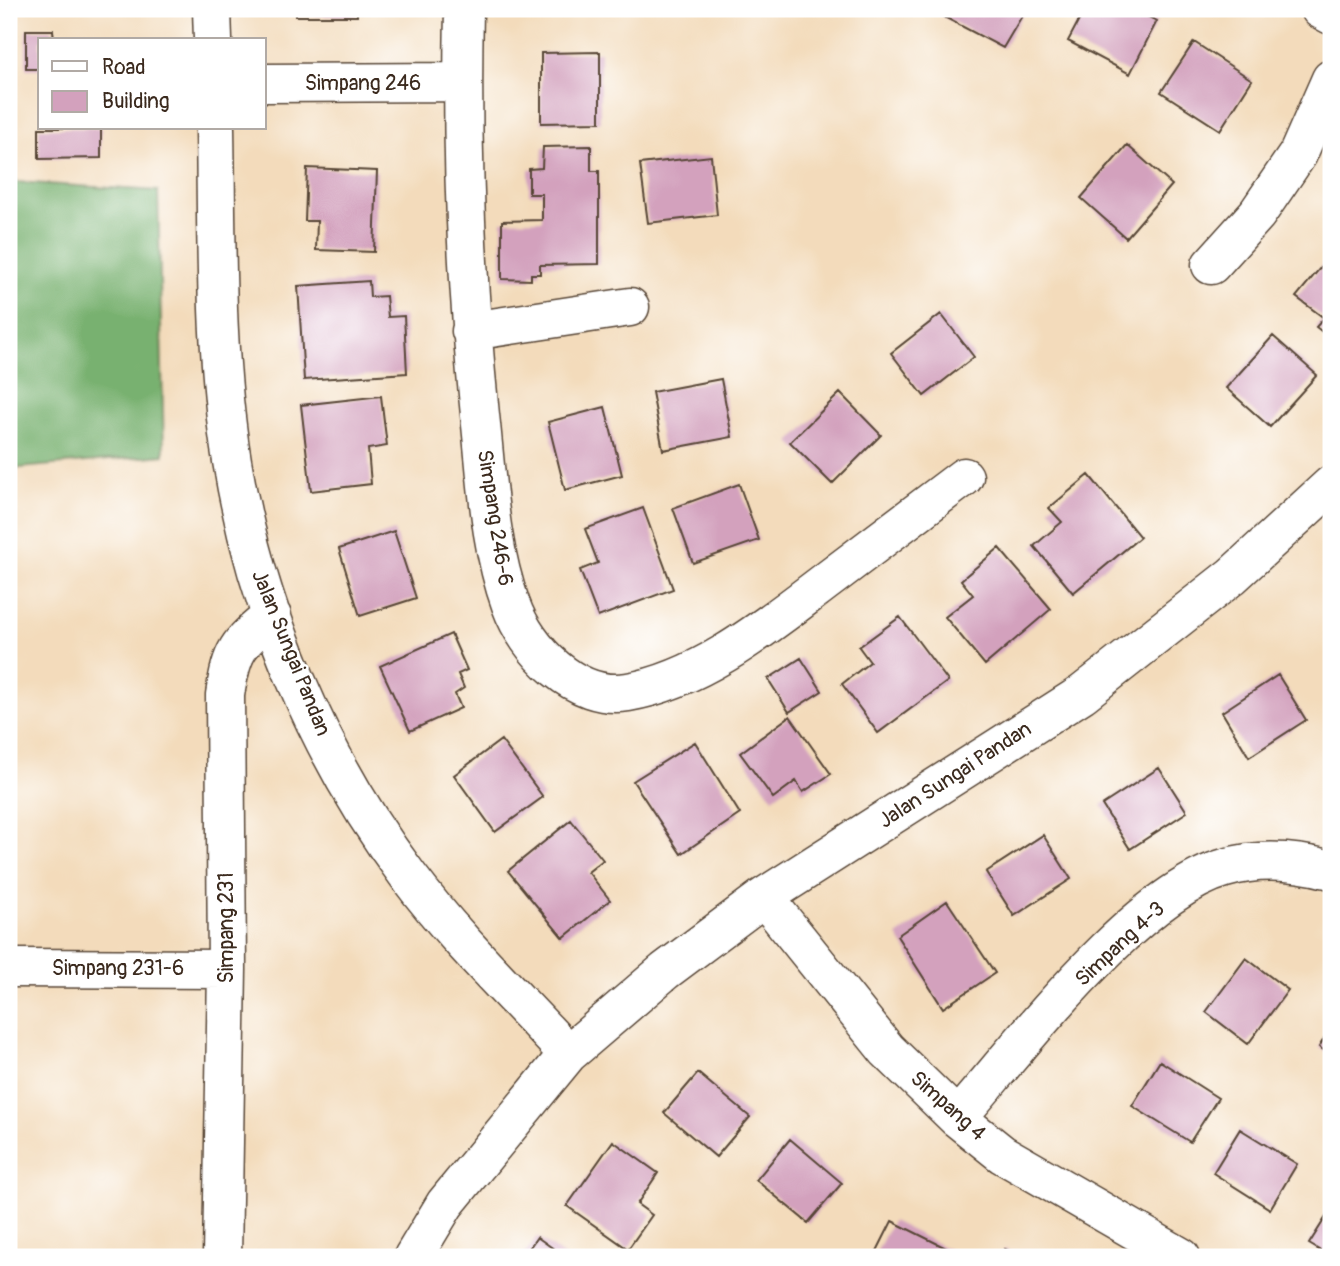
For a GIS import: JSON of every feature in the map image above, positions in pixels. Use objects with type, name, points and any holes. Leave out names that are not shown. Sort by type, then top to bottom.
[{"type":"street","points":[[212,9],[213,38]]},
{"type":"street","name":"Simpang 246-6","points":[[464,9],[464,209],[471,331],[486,478],[498,555],[511,606],[529,639],[550,663],[569,678],[598,690],[626,693],[656,684],[724,653],[762,629],[964,477]]},
{"type":"street","points":[[1320,9],[1331,15]]},
{"type":"street","points":[[1211,265],[1257,215],[1298,154],[1331,79]]},
{"type":"street","name":"Simpang 246","points":[[266,83],[463,82]]},
{"type":"street","name":"Jalan Sungai Pandan","points":[[215,130],[225,402],[243,517],[272,616],[305,700],[372,824],[410,878],[568,1054]]},
{"type":"street","points":[[471,331],[629,307]]},
{"type":"street","name":"Jalan Sungai Pandan","points":[[413,1257],[445,1204],[568,1054],[665,971],[764,897],[1082,694],[1323,507]]},
{"type":"street","name":"Simpang 231","points":[[222,1257],[227,969],[225,695],[230,659],[246,637],[272,616]]},
{"type":"street","name":"Simpang 4-3","points":[[957,1118],[1101,955],[1188,884],[1223,869],[1248,863],[1275,862],[1331,870]]},
{"type":"street","name":"Simpang 4","points":[[764,897],[887,1050],[957,1118],[1002,1154],[1181,1257]]},
{"type":"street","name":"Simpang 231-6","points":[[9,968],[227,969]]},
{"type":"green space","points":[[9,9],[15,182],[158,191],[164,455],[9,469]]},
{"type":"building","points":[[296,9],[357,9],[357,16],[296,16]]},
{"type":"building","points":[[929,9],[1026,9],[1003,48]]},
{"type":"building","points":[[1085,9],[1133,9],[1157,21],[1130,74],[1068,41]]},
{"type":"building","points":[[26,30],[53,30],[54,38],[38,38],[38,69],[26,69]]},
{"type":"building","points":[[1194,42],[1252,80],[1220,130],[1161,92]]},
{"type":"building","points":[[600,52],[600,122],[541,123],[541,53]]},
{"type":"building","points":[[39,130],[101,130],[101,158],[39,159]]},
{"type":"building","points":[[1127,145],[1172,185],[1126,238],[1081,198]]},
{"type":"building","points":[[591,146],[591,171],[599,171],[599,264],[540,265],[540,274],[531,274],[531,280],[502,279],[502,221],[542,220],[542,194],[529,194],[529,169],[542,168],[543,147]]},
{"type":"building","points":[[711,156],[717,215],[648,223],[640,164]]},
{"type":"building","points":[[307,168],[377,171],[374,252],[316,250],[317,221],[305,221]]},
{"type":"building","points":[[1330,256],[1331,339],[1316,327],[1324,318],[1296,297]]},
{"type":"building","points":[[369,281],[370,297],[386,296],[388,317],[404,316],[407,373],[304,380],[298,286]]},
{"type":"building","points":[[941,314],[974,357],[924,396],[891,353]]},
{"type":"building","points":[[1273,336],[1317,375],[1270,427],[1226,388]]},
{"type":"building","points":[[721,379],[732,437],[663,450],[652,392]]},
{"type":"building","points":[[840,393],[881,435],[832,484],[790,442]]},
{"type":"building","points":[[381,396],[387,446],[368,449],[371,484],[311,491],[301,405]]},
{"type":"building","points":[[605,407],[622,475],[565,490],[548,422]]},
{"type":"building","points":[[1089,475],[1140,537],[1073,593],[1034,546],[1062,522],[1049,508]]},
{"type":"building","points":[[739,484],[759,540],[693,563],[673,508]]},
{"type":"building","points":[[643,508],[673,589],[598,617],[580,570],[598,563],[585,529]]},
{"type":"building","points":[[394,531],[416,598],[360,616],[339,549]]},
{"type":"building","points":[[999,548],[1051,609],[985,665],[945,617],[973,595],[961,580]]},
{"type":"building","points":[[900,617],[948,681],[878,733],[842,684],[870,662],[859,647]]},
{"type":"building","points":[[451,634],[467,670],[458,674],[464,688],[455,694],[461,708],[410,731],[380,666]]},
{"type":"building","points":[[801,658],[822,691],[789,712],[768,679]]},
{"type":"building","points":[[1278,675],[1306,720],[1249,757],[1222,712]]},
{"type":"building","points":[[790,716],[831,774],[803,792],[796,781],[773,798],[740,753]]},
{"type":"building","points":[[501,740],[543,797],[495,832],[454,775]]},
{"type":"building","points":[[695,742],[740,814],[681,854],[633,781]]},
{"type":"building","points":[[1159,768],[1187,812],[1130,849],[1102,805]]},
{"type":"building","points":[[571,820],[603,860],[588,872],[610,900],[563,938],[508,871]]},
{"type":"building","points":[[1043,835],[1071,879],[1014,916],[986,872]]},
{"type":"building","points":[[947,901],[995,973],[943,1008],[897,936]]},
{"type":"building","points":[[1246,958],[1288,990],[1248,1044],[1206,1012]]},
{"type":"building","points":[[1331,1027],[1331,1055],[1319,1047]]},
{"type":"building","points":[[1160,1061],[1218,1098],[1190,1142],[1132,1106]]},
{"type":"building","points":[[698,1073],[750,1117],[716,1157],[664,1113]]},
{"type":"building","points":[[1240,1129],[1297,1164],[1270,1209],[1213,1173]]},
{"type":"building","points":[[790,1139],[842,1183],[808,1223],[756,1180]]},
{"type":"building","points":[[613,1141],[658,1173],[637,1204],[652,1215],[628,1249],[567,1206]]},
{"type":"building","points":[[1331,1209],[1331,1257],[1309,1244]]},
{"type":"building","points":[[892,1221],[952,1251],[949,1257],[874,1257]]},
{"type":"building","points":[[537,1237],[565,1257],[523,1257]]},
{"type":"building","points":[[1005,1249],[1021,1257],[1001,1257]]}]
